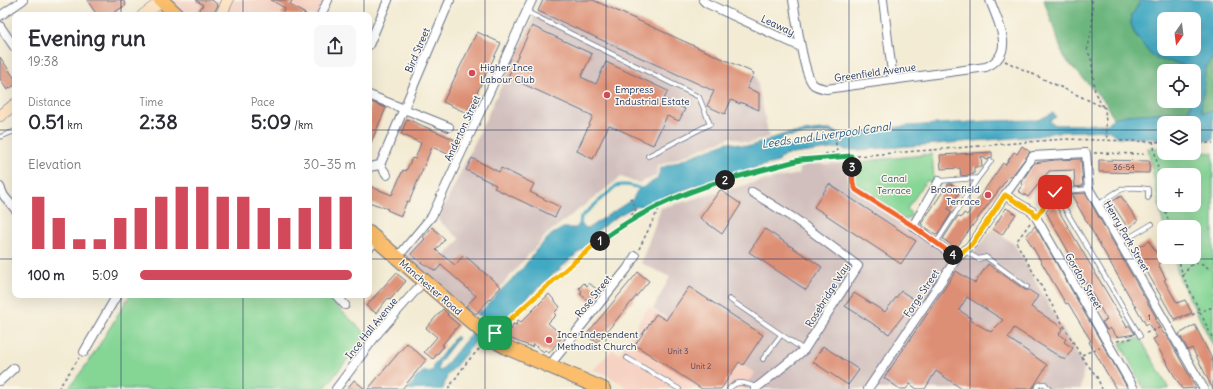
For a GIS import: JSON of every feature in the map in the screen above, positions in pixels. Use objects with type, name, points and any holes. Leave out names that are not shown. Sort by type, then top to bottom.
[{"type":"highway","points":[[161,0],[174,12]]},
{"type":"highway","name":"Manchester Road","points":[[372,240],[397,258],[469,321],[491,337],[508,348],[599,388]]},
{"type":"street","points":[[0,16],[23,0]]},
{"type":"street","points":[[147,12],[161,0]]},
{"type":"street","points":[[222,12],[228,0]]},
{"type":"street","points":[[322,12],[327,0]]},
{"type":"street","name":"Bird Street","points":[[380,165],[450,0]]},
{"type":"street","name":"Anderton Street","points":[[397,258],[432,216],[532,0]]},
{"type":"street","name":"Leaway","points":[[704,0],[713,6],[801,47]]},
{"type":"street","name":"Greenfield Avenue","points":[[793,0],[801,47],[809,78],[814,85],[826,89],[986,68],[994,64],[999,58]]},
{"type":"street","points":[[883,0],[893,80]]},
{"type":"street","points":[[990,0],[1004,38],[1003,50],[999,58]]},
{"type":"street","points":[[372,38],[385,2]]},
{"type":"street","points":[[0,26],[3,37],[12,45]]},
{"type":"street","points":[[372,96],[449,127]]},
{"type":"street","points":[[0,116],[12,106]]},
{"type":"street","name":"Henry Park Street","points":[[1086,153],[1089,189],[1204,389]]},
{"type":"street","name":"Forge Street","points":[[868,389],[956,258],[973,243],[1033,156],[1086,153]]},
{"type":"street","points":[[372,166],[380,165],[387,175]]},
{"type":"street","points":[[940,181],[913,226],[956,258]]},
{"type":"street","points":[[0,186],[4,196],[12,206]]},
{"type":"street","name":"Rosebridge Way","points":[[752,192],[795,219],[858,266],[804,350],[755,388]]},
{"type":"street","name":"Gordon Street","points":[[1005,195],[1033,212],[1134,389]]},
{"type":"street","name":"Rose Street","points":[[549,366],[627,270],[636,256]]},
{"type":"street","name":"Ince Hall Avenue","points":[[336,389],[378,333],[424,281]]},
{"type":"street","points":[[84,352],[114,298]]},
{"type":"street","points":[[339,298],[345,305]]},
{"type":"street","points":[[0,381],[14,368]]},
{"type":"lane","points":[[527,12],[699,97],[710,124],[648,156]]},
{"type":"lane","points":[[0,137],[12,132]]},
{"type":"lane","points":[[851,156],[853,184],[856,190],[913,226]]},
{"type":"lane","points":[[936,242],[978,178],[991,161]]},
{"type":"lane","points":[[940,181],[978,178]]},
{"type":"lane","points":[[1098,205],[1118,191],[1129,187],[1148,189],[1148,198]]},
{"type":"lane","points":[[1036,217],[1055,192],[1089,189]]},
{"type":"lane","points":[[1055,192],[1140,336]]},
{"type":"lane","points":[[1119,243],[1152,224]]},
{"type":"lane","points":[[964,250],[978,258],[986,258],[1027,287]]},
{"type":"lane","points":[[729,299],[804,350]]},
{"type":"lane","points":[[763,359],[781,335]]},
{"type":"lane","points":[[627,358],[679,389]]},
{"type":"lane","points":[[729,389],[734,384],[740,383],[755,388]]},
{"type":"lane","points":[[1036,389],[1039,384],[1042,383],[1046,384],[1049,389]]},
{"type":"path","points":[[1092,0],[1092,34],[1087,51],[1091,57],[1095,94],[1102,107],[1105,108],[1107,140]]},
{"type":"path","points":[[999,58],[1102,107]]},
{"type":"path","points":[[823,158],[823,154],[834,153],[836,150],[835,138]]},
{"type":"path","points":[[448,389],[467,362],[491,337],[574,262],[603,239],[661,204],[720,182],[800,160],[1065,140],[1157,142]]},
{"type":"path","points":[[1153,142],[1158,168]]},
{"type":"path","points":[[1201,143],[1213,143]]},
{"type":"path","points":[[1086,153],[1144,154]]},
{"type":"path","points":[[630,198],[636,208],[635,212],[629,217],[630,222]]},
{"type":"path","points":[[636,256],[661,204]]},
{"type":"path","points":[[1036,217],[1016,242],[1081,356],[1097,377],[1102,389]]},
{"type":"path","points":[[1183,276],[1189,267],[1194,263],[1203,264],[1211,270]]},
{"type":"path","points":[[1180,264],[1183,276],[1213,339]]},
{"type":"path","points":[[1167,325],[1213,307]]},
{"type":"path","points":[[1081,356],[1108,343]]},
{"type":"path","points":[[58,389],[84,352]]},
{"type":"shaded area","points":[[169,0],[331,0],[326,12],[182,12]]},
{"type":"shaded area","points":[[542,0],[596,0],[756,76],[769,137],[748,143],[731,137],[658,166],[656,176],[639,183],[621,177],[547,234],[475,316],[403,259],[423,238],[445,256],[460,239],[438,220]]},
{"type":"shaded area","points":[[849,163],[850,187],[969,259],[992,229],[1014,244],[1084,366],[1081,389],[743,389],[755,373],[653,309],[670,277],[641,263],[661,208],[749,184],[799,174],[801,165]]},
{"type":"shaded area","points":[[648,307],[756,374],[743,389],[630,389],[605,374],[593,370],[612,350],[620,353]]},
{"type":"green space","points":[[1044,0],[1141,0],[1132,15],[1131,24],[1134,33],[1150,54],[1157,59],[1179,64],[1157,64],[1157,108],[1189,108],[1187,111],[1127,115],[1113,118],[1105,102],[1064,58]]},
{"type":"green space","points":[[1213,58],[1213,111],[1202,112],[1201,102],[1205,71]]},
{"type":"green space","points":[[1148,148],[1157,148],[1157,160],[1201,160],[1201,152],[1213,153],[1213,345],[1180,279],[1175,264],[1201,264],[1201,220],[1162,220],[1161,212],[1201,212],[1201,168],[1157,168],[1157,194]]},
{"type":"green space","name":"Canal Terrace","points":[[932,154],[933,184],[927,180],[907,209],[912,214],[905,220],[850,187],[849,163]]},
{"type":"green space","points":[[128,298],[328,298],[367,335],[324,389],[68,389],[90,360]]},
{"type":"green space","points":[[1140,338],[1169,389],[1144,389],[1120,343]]},
{"type":"water","points":[[1141,0],[1213,0],[1213,58],[1205,71],[1201,105],[1201,64],[1179,64],[1157,59],[1150,54],[1134,32],[1131,24],[1132,15]]},
{"type":"water","points":[[1201,105],[1202,112],[1213,111],[1213,140],[1201,140],[1201,116],[1157,116],[1157,139],[1118,137],[1108,130],[1056,132],[1038,136],[859,150],[846,150],[839,148],[785,155],[778,162],[727,176],[643,206],[638,206],[624,212],[592,235],[591,241],[498,324],[491,326],[476,341],[447,376],[443,389],[408,389],[423,372],[433,371],[434,365],[456,336],[458,338],[439,363],[438,370],[441,371],[482,320],[482,315],[477,316],[477,313],[483,310],[523,268],[537,249],[551,235],[563,228],[577,228],[578,225],[583,225],[586,228],[590,227],[633,199],[637,191],[657,179],[661,168],[728,142],[751,146],[785,134],[832,130],[844,136],[858,132],[907,126],[988,121],[1038,120],[1053,113],[1056,117],[1050,120],[1050,122],[1056,125],[1108,124],[1113,118],[1127,115],[1187,111],[1189,108],[1201,108]],"holes":[[[831,132],[842,137],[838,142],[788,147],[779,144],[783,137]]]},
{"type":"building","points":[[87,0],[123,0],[126,5],[115,12],[95,12]]},
{"type":"building","points":[[196,0],[212,0],[218,5],[214,12],[197,12],[203,5]]},
{"type":"building","points":[[271,0],[292,0],[290,5],[302,12],[283,12],[285,8]]},
{"type":"building","points":[[543,0],[593,0],[754,73],[747,88],[759,93],[759,110],[731,100],[725,114],[707,106],[714,91],[538,11]]},
{"type":"building","name":"Empress Industrial Estate","points":[[532,26],[592,54],[581,77],[596,84],[606,62],[668,91],[664,99],[685,109],[679,121],[667,116],[653,145],[609,125],[593,159],[577,151],[593,116],[508,77]]},
{"type":"building","name":"Higher Ince Labour Club","points":[[477,32],[501,43],[467,113],[443,102]]},
{"type":"building","points":[[0,57],[12,75],[12,87],[7,90],[0,79]]},
{"type":"building","points":[[372,102],[386,108],[372,140]]},
{"type":"building","points":[[407,119],[458,141],[452,156],[432,147],[409,202],[407,201],[401,216],[372,203],[372,187],[392,195],[403,170],[406,171],[412,158],[415,159],[421,143],[401,134]]},
{"type":"building","name":"Broomfield Terrace","points":[[1022,146],[1030,152],[1012,176],[1010,175],[956,248],[943,239],[958,216],[961,218],[964,213],[967,215],[1003,163],[1005,165],[1014,152],[1017,154]]},
{"type":"building","points":[[992,152],[992,158],[987,160],[981,156],[982,167],[974,167],[974,174],[961,176],[960,168],[941,169],[940,155]]},
{"type":"building","points":[[472,158],[499,172],[501,168],[534,184],[530,192],[560,207],[555,217],[494,188],[496,185],[466,170]]},
{"type":"building","points":[[1081,159],[1083,186],[1075,187],[1074,170],[1049,171],[1028,197],[1018,191],[1023,184],[1021,183],[1034,163],[1055,160]]},
{"type":"building","points":[[1099,160],[1150,161],[1149,173],[1099,172]]},
{"type":"building","points":[[829,184],[916,241],[901,264],[814,207]]},
{"type":"building","points":[[948,184],[951,184],[961,190],[948,209],[952,212],[937,235],[921,224]]},
{"type":"building","points":[[720,190],[741,204],[722,234],[700,218]]},
{"type":"building","points":[[1085,193],[1157,319],[1155,320],[1164,334],[1166,334],[1196,388],[1182,389],[1153,339],[1157,337],[1148,323],[1146,325],[1071,194]]},
{"type":"building","points":[[1121,196],[1138,221],[1128,228],[1111,202]]},
{"type":"building","points":[[1053,201],[1127,327],[1129,325],[1135,334],[1117,337],[1110,328],[1107,330],[1102,322],[1107,320],[1046,212]]},
{"type":"building","points":[[1006,208],[1016,214],[1002,235],[993,229]]},
{"type":"building","points":[[1035,226],[1128,389],[1116,389],[1089,342],[1091,341],[1068,303],[1066,304],[1026,236]]},
{"type":"building","points":[[432,227],[445,239],[436,250],[455,265],[464,255],[501,287],[476,314],[466,306],[476,296],[441,265],[436,271],[422,263],[411,254],[425,239],[423,237]]},
{"type":"building","points":[[765,229],[822,267],[806,290],[749,252]]},
{"type":"building","points":[[1149,241],[1157,254],[1157,264],[1166,279],[1164,280],[1177,303],[1185,300],[1192,313],[1174,319],[1134,249]]},
{"type":"building","points":[[988,264],[1025,290],[1029,290],[1038,296],[1031,307],[1063,328],[1059,334],[1066,339],[1064,342],[1073,348],[1065,360],[1014,328],[1008,338],[1047,365],[1032,389],[962,389],[936,371],[925,389],[917,389],[910,384],[906,389],[900,389],[884,378],[956,271],[975,283]],"holes":[[[967,297],[1003,320],[991,332],[970,320],[971,318],[959,310]]]},
{"type":"building","points":[[638,272],[649,281],[598,342],[585,336]]},
{"type":"building","points":[[396,273],[406,281],[390,300],[388,298],[376,313],[366,306]]},
{"type":"building","points":[[584,283],[587,286],[589,283],[600,292],[591,303],[580,294],[582,291],[579,288]]},
{"type":"building","points":[[689,287],[763,335],[743,365],[739,362],[721,389],[702,389],[635,345],[656,314],[666,320]]},
{"type":"building","points":[[901,291],[915,300],[889,334],[845,306],[854,293],[885,312]]},
{"type":"building","points":[[549,294],[560,307],[554,313],[556,315],[548,323],[563,336],[549,353],[545,350],[544,352],[533,344],[532,347],[506,337],[508,329],[511,330],[513,324],[516,325],[518,320],[521,322]]},
{"type":"building","points":[[443,309],[448,314],[447,315],[459,325],[442,345],[444,346],[433,359],[424,352],[437,337],[426,328]]},
{"type":"building","points":[[1195,325],[1213,361],[1213,389],[1192,348],[1188,350],[1179,334]]},
{"type":"building","points":[[407,343],[426,360],[402,389],[368,389]]},
{"type":"building","points":[[823,346],[859,370],[848,385],[813,362]]},
{"type":"building","points":[[354,380],[365,389],[347,389]]},
{"type":"waterway","points":[[581,227],[581,217],[616,186],[630,185],[644,190]]},
{"type":"place","name":"Higher Ince Labour Club","points":[[472,73]]},
{"type":"place","name":"Empress Industrial Estate","points":[[607,95]]},
{"type":"place","name":"Broomfield Terrace","points":[[988,195]]},
{"type":"place","name":"Ince Independent Methodist Church","points":[[549,340]]},
{"type":"route","points":[[495,333],[574,262],[603,239],[642,214],[662,204],[720,182],[760,170],[800,160],[851,156],[853,184],[856,190],[913,226],[956,258],[973,243],[1005,195],[1033,212],[1036,217],[1055,192]]},
{"type":"water label","name":"Leeds and Liverpool Canal","points":[[826,135]]}]
